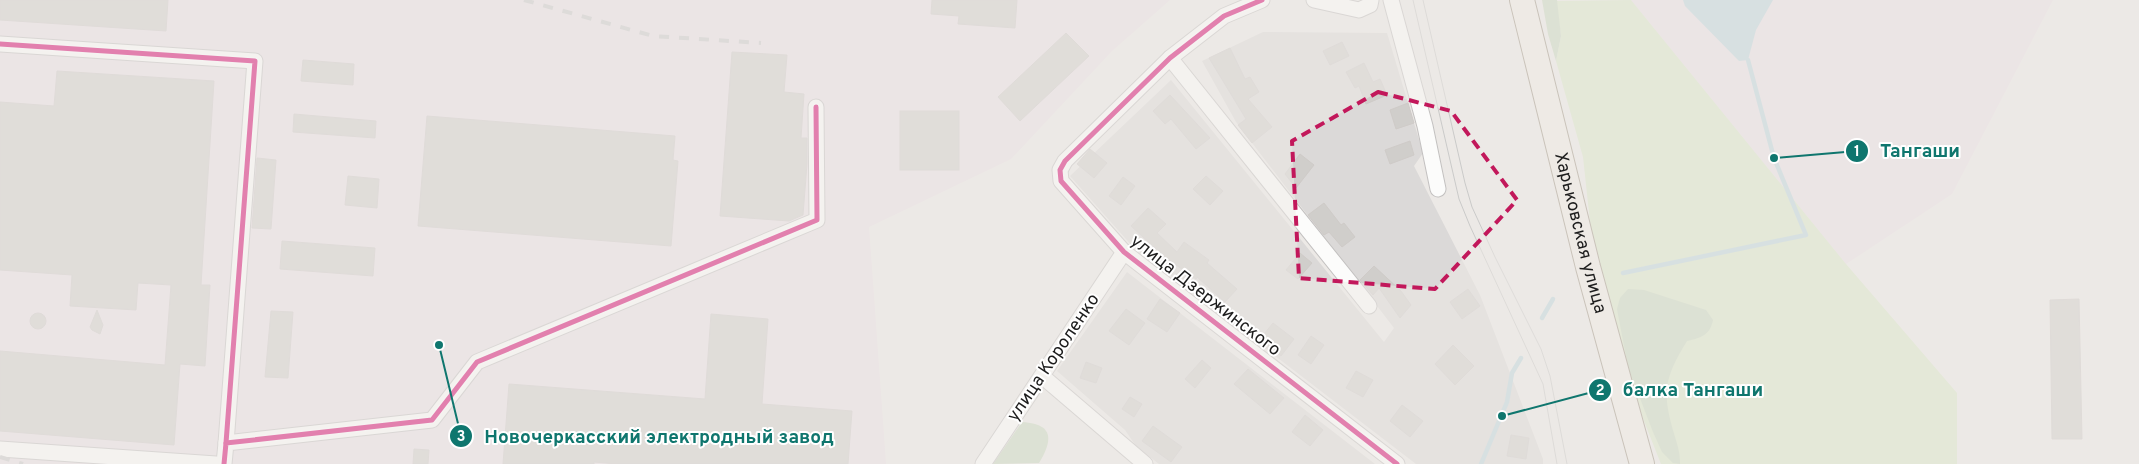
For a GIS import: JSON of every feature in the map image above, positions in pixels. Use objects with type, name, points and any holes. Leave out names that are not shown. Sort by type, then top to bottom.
[{"type":"main road","name":"Харьковская улица","points":[[1522,0],[1588,267],[1642,464]]},
{"type":"street","name":"улица Дзержинского","points":[[1262,0],[1224,16],[1170,58],[1074,151],[1060,170],[1062,181],[1124,252],[1397,464]]},
{"type":"street","points":[[1314,0],[1359,10],[1370,5],[1371,0]]},
{"type":"street","points":[[1390,0],[1424,126],[1438,189]]},
{"type":"street","points":[[0,44],[255,61],[224,464]]},
{"type":"street","points":[[1170,58],[1368,306]]},
{"type":"street","points":[[226,443],[432,420],[477,362],[817,220],[816,107]]},
{"type":"street","name":"улица Короленко","points":[[983,464],[1124,252]]},
{"type":"street","points":[[1042,376],[1126,458],[1145,464]]},
{"type":"street","points":[[0,449],[216,464]]},
{"type":"highlighted area","points":[[1378,92],[1451,111],[1517,200],[1435,289],[1299,278],[1292,141]]},
{"type":"shaded area","points":[[0,0],[1170,0],[1112,51],[1011,159],[869,227],[886,464],[0,464]]},
{"type":"shaded area","points":[[1631,0],[2053,0],[1952,194],[1846,264]]},
{"type":"shaded area","points":[[1263,32],[1387,33],[1423,153],[1414,166],[1480,295],[1543,459],[1543,464],[1416,464],[1133,247],[1070,176],[1171,80],[1384,342],[1394,328],[1236,122],[1202,61]]},
{"type":"shaded area","points":[[1127,272],[1375,464],[1159,464],[1136,446],[1125,430],[1057,371]]},
{"type":"green space","points":[[1542,0],[1557,0],[1561,36],[1556,61],[1548,34]]},
{"type":"green space","points":[[1631,0],[1846,264],[1957,393],[1957,464],[1661,464],[1642,416],[1616,332],[1592,240],[1583,157],[1556,61],[1561,36],[1556,1]]},
{"type":"green space","points":[[1628,289],[1644,290],[1706,310],[1713,320],[1710,329],[1704,335],[1687,341],[1669,377],[1667,387],[1668,409],[1679,450],[1680,464],[1673,463],[1662,452],[1628,367],[1617,309],[1620,298]]},
{"type":"green space","points":[[1022,422],[1040,426],[1048,435],[1047,447],[1039,463],[993,464]]},
{"type":"water","points":[[1683,0],[1773,0],[1756,30],[1748,60],[1739,61],[1685,6]]},
{"type":"building","points":[[0,0],[168,0],[166,31],[0,20]]},
{"type":"building","points":[[932,0],[1017,0],[1015,28],[958,24],[959,16],[931,14]]},
{"type":"building","points":[[1066,33],[1089,56],[1020,121],[998,97]]},
{"type":"building","points":[[1342,42],[1349,56],[1330,65],[1323,51]]},
{"type":"building","points":[[1230,48],[1245,79],[1250,77],[1259,92],[1248,99],[1272,127],[1252,143],[1238,125],[1246,119],[1209,58]]},
{"type":"building","points":[[732,52],[787,55],[784,92],[804,94],[801,138],[807,138],[807,164],[803,215],[789,221],[720,216]]},
{"type":"building","points":[[303,60],[354,64],[353,85],[301,81]]},
{"type":"building","points":[[1364,63],[1373,82],[1380,79],[1387,95],[1366,104],[1359,86],[1355,88],[1346,72]]},
{"type":"building","points":[[57,71],[214,81],[201,285],[210,285],[205,366],[180,364],[174,445],[0,431],[0,351],[165,365],[171,285],[138,283],[136,310],[70,306],[72,275],[0,270],[0,102],[54,106]]},
{"type":"building","points":[[1170,95],[1210,138],[1196,149],[1171,119],[1165,124],[1153,111]]},
{"type":"building","points":[[1408,103],[1414,123],[1396,129],[1390,110]]},
{"type":"building","points":[[900,111],[959,111],[959,170],[900,170]]},
{"type":"building","points":[[294,114],[376,121],[375,138],[293,132]]},
{"type":"building","points":[[427,116],[675,136],[673,160],[678,161],[671,246],[418,226]]},
{"type":"building","points":[[1410,141],[1414,155],[1390,164],[1385,150]]},
{"type":"building","points":[[1090,149],[1107,163],[1094,178],[1077,164]]},
{"type":"building","points":[[1300,154],[1314,165],[1296,188],[1285,174]]},
{"type":"building","points":[[257,158],[276,160],[271,229],[252,228]]},
{"type":"building","points":[[348,176],[379,179],[377,208],[345,205]]},
{"type":"building","points":[[1206,176],[1223,191],[1210,205],[1193,189]]},
{"type":"building","points":[[1123,177],[1135,186],[1121,205],[1109,196]]},
{"type":"building","points":[[1324,203],[1341,225],[1344,223],[1355,237],[1342,247],[1329,232],[1324,235],[1308,215]]},
{"type":"building","points":[[1148,208],[1166,224],[1157,233],[1177,252],[1184,242],[1209,260],[1207,263],[1237,289],[1225,302],[1197,277],[1196,279],[1166,258],[1131,226]]},
{"type":"building","points":[[282,241],[375,248],[373,276],[280,269]]},
{"type":"building","points":[[1300,253],[1312,263],[1298,279],[1286,270]]},
{"type":"building","points":[[1374,266],[1401,291],[1411,305],[1400,318],[1379,288],[1373,295],[1360,280]]},
{"type":"building","points":[[1468,289],[1480,306],[1462,319],[1450,302]]},
{"type":"building","points":[[1160,299],[1180,313],[1167,332],[1147,319]]},
{"type":"building","points":[[2079,299],[2082,439],[2052,439],[2050,300]]},
{"type":"building","points":[[1126,309],[1145,323],[1129,345],[1109,331]]},
{"type":"building","points":[[97,310],[103,325],[100,334],[90,327]]},
{"type":"building","points":[[271,311],[293,312],[288,378],[265,377]]},
{"type":"building","points":[[35,313],[41,313],[46,318],[44,327],[35,329],[30,324],[30,318]]},
{"type":"building","points":[[711,314],[768,319],[762,404],[852,411],[848,464],[617,464],[594,462],[594,464],[503,464],[509,384],[705,399]]},
{"type":"building","points":[[1273,323],[1294,339],[1281,356],[1260,339]]},
{"type":"building","points":[[1311,336],[1324,345],[1311,364],[1298,355]]},
{"type":"building","points":[[1453,345],[1474,366],[1455,385],[1435,364]]},
{"type":"building","points":[[1202,360],[1211,368],[1195,388],[1185,379]]},
{"type":"building","points":[[1086,362],[1102,368],[1096,383],[1080,378]]},
{"type":"building","points":[[1248,369],[1284,398],[1270,414],[1234,384]]},
{"type":"building","points":[[1356,371],[1373,380],[1363,397],[1346,388]]},
{"type":"building","points":[[1130,397],[1142,404],[1134,417],[1122,409]]},
{"type":"building","points":[[1402,405],[1423,421],[1410,437],[1390,421]]},
{"type":"building","points":[[1305,415],[1323,430],[1310,446],[1292,432]]},
{"type":"building","points":[[1153,426],[1182,447],[1171,462],[1142,441]]},
{"type":"building","points":[[1511,435],[1529,438],[1526,459],[1507,456]]},
{"type":"building","points":[[414,449],[429,450],[428,464],[413,464]]},
{"type":"waterway","points":[[1623,273],[1806,235],[1774,158],[1748,60]]},
{"type":"waterway","points":[[1542,318],[1553,299]]},
{"type":"waterway","points":[[1481,464],[1507,402],[1512,373],[1521,358]]},
{"type":"tram line","points":[[1413,0],[1459,199],[1543,384],[1557,464]]},
{"type":"tram line","points":[[1423,0],[1472,207],[1541,349],[1550,376],[1567,464]]},
{"type":"railway","points":[[524,0],[653,36],[761,43]]},
{"type":"railway","points":[[0,457],[23,464]]},
{"type":"cycle path","points":[[1262,0],[1224,16],[1170,58],[1065,161],[1060,170],[1061,181],[1124,252],[1397,464]]},
{"type":"cycle path","points":[[0,44],[255,61],[226,443]]},
{"type":"cycle path","points":[[224,464],[226,443],[432,420],[477,362],[817,220],[816,107]]},
{"type":"place","name":"Тангаши","points":[[1774,158]]},
{"type":"place","name":"Новочеркасский электродный завод","points":[[439,345]]},
{"type":"place","name":"балка Тангаши","points":[[1502,416]]}]
